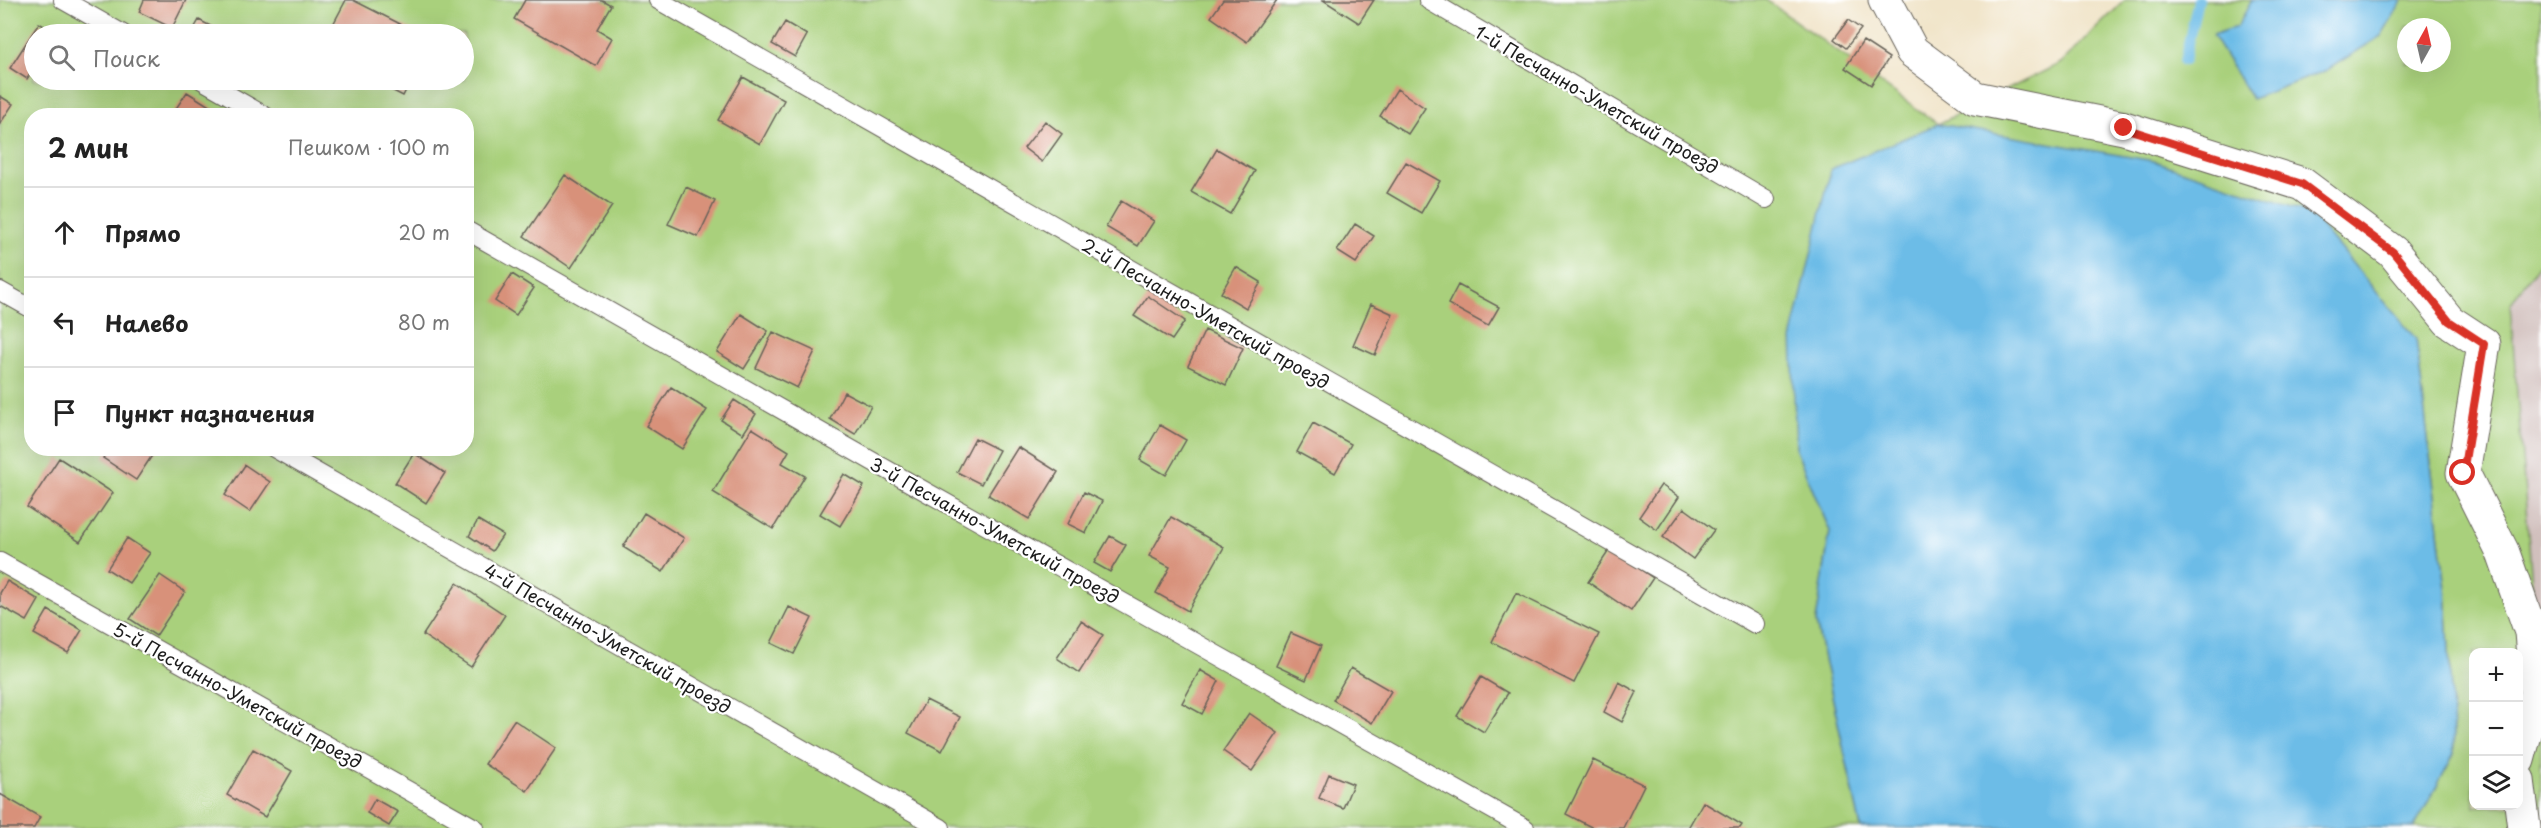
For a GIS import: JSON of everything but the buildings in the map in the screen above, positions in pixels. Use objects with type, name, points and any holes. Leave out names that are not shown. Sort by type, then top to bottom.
[{"type":"street","points":[[1885,0],[1912,51],[1976,98],[2124,128],[2302,184],[2393,252],[2449,321],[2484,344],[2463,473],[2503,553],[2531,632],[2536,694],[2519,756]]},
{"type":"street","points":[[2522,810],[2524,828]]},
{"type":"lane","points":[[63,0],[105,24]]},
{"type":"lane","name":"2-й Песчанно-Уметский проезд","points":[[658,0],[1755,624]]},
{"type":"lane","name":"1-й Песчанно-Уметский проезд","points":[[1428,0],[1766,199]]},
{"type":"lane","points":[[220,90],[252,108]]},
{"type":"lane","name":"3-й Песчанно-Уметский проезд","points":[[474,235],[904,480],[1526,828]]},
{"type":"lane","points":[[0,291],[24,304]]},
{"type":"lane","name":"4-й Песчанно-Уметский проезд","points":[[288,456],[941,828]]},
{"type":"lane","name":"5-й Песчанно-Уметский проезд","points":[[0,562],[475,828]]},
{"type":"shaded area","points":[[2541,261],[2541,698],[2510,303]]},
{"type":"green space","points":[[0,0],[1766,0],[1938,124],[2061,63],[2125,0],[2541,0],[2541,261],[2510,304],[2541,698],[2541,828],[2414,828],[2454,754],[2446,589],[2416,339],[2310,214],[1796,450],[1830,531],[1816,622],[1861,828],[0,828]]},
{"type":"water","points":[[2252,0],[2403,0],[2381,36],[2327,70],[2252,99],[2212,35],[2237,27]]},
{"type":"water","points":[[1938,124],[2154,161],[2310,213],[2416,339],[2446,589],[2454,754],[2414,828],[1861,828],[1816,622],[1830,531],[1796,450],[1792,335],[1831,169]]},
{"type":"waterway","points":[[2184,61],[2198,0]]},
{"type":"route","points":[[2124,128],[2302,184],[2393,252],[2449,321],[2484,344],[2463,473]]}]
